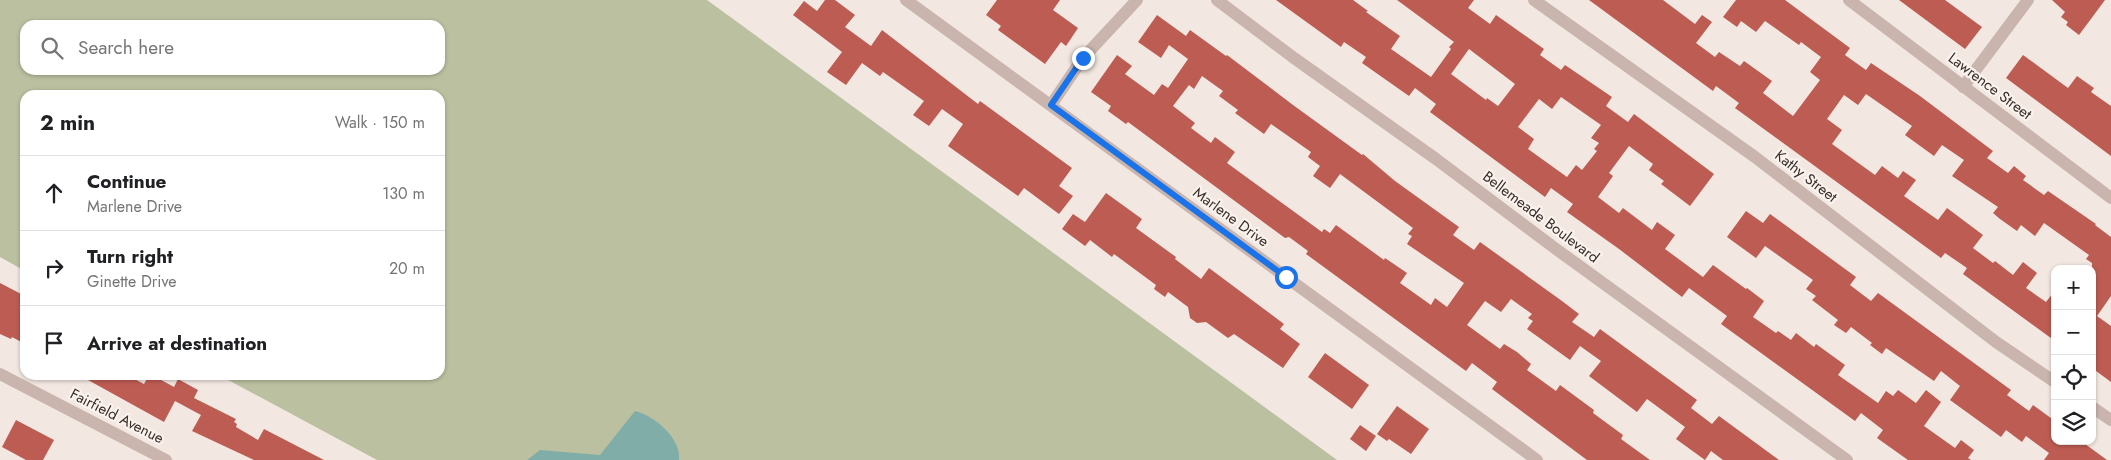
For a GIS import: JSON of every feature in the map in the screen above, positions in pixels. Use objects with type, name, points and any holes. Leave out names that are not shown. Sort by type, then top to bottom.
[{"type":"street","name":"Marlene Drive","points":[[906,0],[1537,460]]},
{"type":"street","points":[[1051,105],[1083,58],[1137,0]]},
{"type":"street","name":"Bellemeade Boulevard","points":[[1217,0],[1846,460]]},
{"type":"street","name":"Kathy Street","points":[[1534,0],[1754,157],[1996,342],[2051,379]]},
{"type":"street","name":"Lawrence Street","points":[[1849,0],[2111,198]]},
{"type":"street","points":[[1963,87],[2028,0]]},
{"type":"street","name":"Fairfield Avenue","points":[[0,374],[166,460]]},
{"type":"street","points":[[2096,410],[2111,420]]},
{"type":"green space","points":[[0,0],[707,0],[1337,460],[377,460],[228,380],[445,380],[445,90],[20,90],[20,268],[0,257]]},
{"type":"water","points":[[635,411],[650,417],[665,429],[676,444],[679,460],[527,460],[540,450],[600,455]]},
{"type":"building","points":[[825,0],[835,0],[855,15],[845,27],[871,46],[882,30],[978,104],[980,101],[1072,168],[1059,186],[1073,196],[1059,214],[1024,188],[1018,196],[948,146],[963,124],[942,109],[929,126],[913,115],[924,101],[883,72],[880,76],[862,63],[846,85],[827,72],[842,52],[793,15],[804,1],[817,11]]},
{"type":"building","points":[[997,0],[1060,0],[1053,10],[1078,28],[1066,46],[1061,42],[1045,64],[998,30],[1001,26],[986,15]]},
{"type":"building","points":[[1276,0],[1353,0],[1368,11],[1366,12],[1400,36],[1391,49],[1431,77],[1454,42],[1397,0],[1474,0],[1468,8],[1490,24],[1496,15],[1544,49],[1540,55],[1561,70],[1565,65],[1612,97],[1606,106],[1628,122],[1634,114],[1714,174],[1690,206],[1661,184],[1664,181],[1649,170],[1653,164],[1629,146],[1609,173],[1613,176],[1598,197],[1619,213],[1623,208],[1652,230],[1657,222],[1675,235],[1665,249],[1703,277],[1713,265],[1747,288],[1764,301],[1753,317],[1776,333],[1778,331],[1791,340],[1796,333],[1814,347],[1816,344],[1845,365],[1838,375],[1878,403],[1886,391],[1893,396],[1898,390],[1916,403],[1926,390],[1941,402],[1924,426],[1955,448],[1961,440],[1974,450],[1968,458],[1971,460],[1908,460],[1877,438],[1883,430],[1861,413],[1855,421],[1721,324],[1727,316],[1689,288],[1682,297],[1567,212],[1573,204],[1551,188],[1545,197],[1430,112],[1436,104],[1415,88],[1409,96],[1362,63],[1366,57],[1344,42],[1341,47]],"holes":[[[1469,49],[1515,84],[1498,106],[1487,98],[1486,100],[1451,74]],[[1561,97],[1601,125],[1591,138],[1599,143],[1594,149],[1597,151],[1582,170],[1576,165],[1567,177],[1528,149],[1534,139],[1518,127],[1539,99],[1552,109]]]},
{"type":"building","points":[[1589,0],[1663,0],[1695,24],[1702,15],[1712,22],[1696,43],[1715,57],[1719,52],[1740,66],[1744,61],[1772,81],[1763,93],[1793,116],[1820,80],[1810,72],[1821,57],[1801,42],[1799,45],[1765,21],[1756,32],[1741,21],[1737,27],[1723,17],[1736,0],[1785,0],[1850,48],[1845,55],[1866,70],[1871,63],[1920,96],[1993,151],[1987,158],[2008,173],[2014,166],[2026,176],[2023,180],[2044,195],[2048,191],[2096,224],[2111,237],[2111,296],[2097,316],[2111,326],[2111,382],[2096,371],[2096,265],[2092,265],[2086,259],[2089,255],[2044,223],[2035,236],[2021,225],[2017,231],[2000,219],[1993,213],[1998,207],[1952,176],[1964,160],[1942,145],[1934,156],[1905,135],[1912,126],[1866,94],[1858,105],[1844,95],[1827,119],[1842,130],[1832,144],[1875,175],[1882,166],[1898,178],[1903,171],[1916,180],[1904,196],[1938,220],[1947,208],[1983,235],[1973,248],[1993,263],[1995,261],[2013,275],[2023,262],[2037,273],[2026,288],[2046,302],[2051,295],[2051,338],[1963,274],[1967,268],[1945,253],[1941,258],[1735,108],[1739,103],[1716,86],[1713,91]]},
{"type":"building","points":[[1899,0],[1945,0],[1982,27],[1965,49]]},
{"type":"building","points":[[2052,0],[2105,0],[2079,35],[2066,25],[2068,22],[2061,17],[2065,12]]},
{"type":"building","points":[[1157,15],[1186,36],[1190,30],[1363,154],[1395,181],[1459,227],[1453,235],[1474,250],[1480,242],[1579,314],[1572,322],[1594,337],[1600,329],[1697,400],[1691,408],[1712,424],[1719,416],[1779,460],[1723,460],[1711,451],[1705,460],[1676,439],[1685,427],[1647,399],[1637,412],[1589,376],[1601,361],[1580,346],[1570,360],[1527,329],[1533,321],[1528,318],[1532,314],[1511,299],[1501,312],[1485,301],[1467,325],[1500,349],[1504,344],[1517,352],[1531,364],[1527,370],[1556,391],[1560,385],[1594,410],[1593,413],[1623,435],[1621,439],[1650,460],[1587,460],[1492,389],[1497,382],[1472,363],[1466,371],[1306,254],[1308,251],[1289,237],[1285,238],[1128,122],[1126,124],[1108,111],[1111,106],[1091,92],[1117,55],[1132,66],[1125,74],[1154,95],[1162,84],[1168,88],[1188,59],[1169,45],[1161,58],[1138,42]],"holes":[[[1202,76],[1223,91],[1219,96],[1238,110],[1235,113],[1264,134],[1271,124],[1311,152],[1308,157],[1320,166],[1313,176],[1330,188],[1340,174],[1413,228],[1408,234],[1412,236],[1407,244],[1464,283],[1447,307],[1435,298],[1431,305],[1400,283],[1407,273],[1385,258],[1384,260],[1336,225],[1330,233],[1324,229],[1322,232],[1227,163],[1235,152],[1215,137],[1211,143],[1191,128],[1195,123],[1173,106],[1189,85],[1194,89]]]},
{"type":"building","points":[[2023,55],[2068,88],[2077,76],[2094,88],[2091,92],[2111,106],[2111,156],[2006,78]]},
{"type":"building","points":[[1106,193],[1142,219],[1136,228],[1176,257],[1175,259],[1201,279],[1209,268],[1284,324],[1280,329],[1300,344],[1283,368],[1234,334],[1228,338],[1206,322],[1197,323],[1190,318],[1188,307],[1168,292],[1165,297],[1154,289],[1156,285],[1114,254],[1112,257],[1090,240],[1085,246],[1062,229],[1073,214],[1085,222]]},
{"type":"building","points":[[1746,211],[1763,223],[1770,214],[1856,277],[1850,285],[1871,301],[1878,293],[2011,390],[2007,395],[2029,411],[2033,405],[2051,418],[2051,445],[2086,445],[2107,460],[2044,460],[2049,453],[2026,436],[2022,442],[2006,430],[2001,437],[1950,400],[1960,386],[1941,371],[1934,381],[1886,348],[1882,354],[1870,345],[1872,343],[1851,327],[1846,333],[1834,325],[1838,320],[1812,300],[1816,296],[1806,289],[1813,280],[1765,246],[1756,258],[1727,237]]},
{"type":"building","points":[[0,283],[20,293],[20,341],[0,334]]},
{"type":"building","points":[[1325,353],[1369,385],[1352,409],[1308,377]]},
{"type":"building","points":[[88,380],[136,380],[144,384],[146,380],[161,380],[174,387],[178,380],[180,380],[198,390],[194,398],[236,419],[234,422],[237,424],[236,427],[258,440],[264,429],[324,460],[254,460],[192,431],[201,415],[175,401],[164,422]]},
{"type":"building","points":[[1397,406],[1429,429],[1411,454],[1389,439],[1387,441],[1377,434]]},
{"type":"building","points":[[16,420],[54,440],[43,460],[26,460],[2,447]]},
{"type":"building","points":[[1360,425],[1376,436],[1366,451],[1350,439]]},
{"type":"route","points":[[1083,58],[1051,105],[1286,277]]}]
